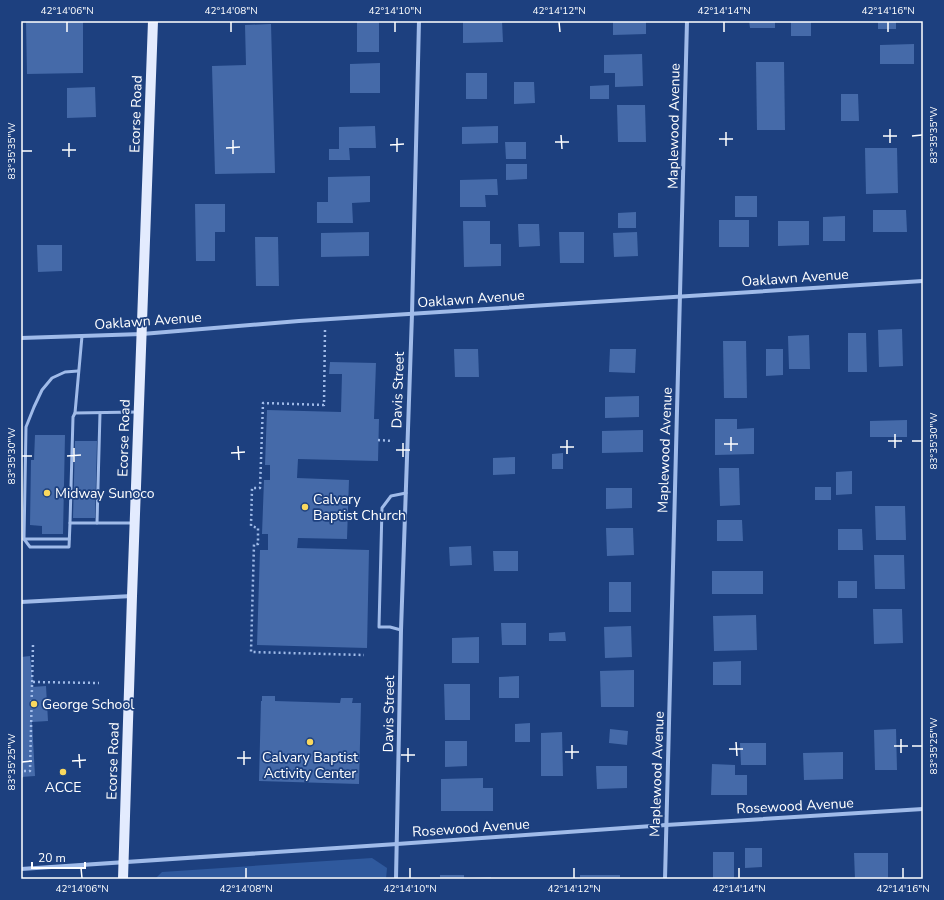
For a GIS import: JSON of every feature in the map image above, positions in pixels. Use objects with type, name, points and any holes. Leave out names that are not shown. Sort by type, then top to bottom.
[{"type":"main road","name":"Ecorse Road","points":[[124,879],[132,596],[153,21]]},
{"type":"street","name":"Davis Street","points":[[396,879],[401,630],[412,314],[419,21]]},
{"type":"street","name":"Maplewood Avenue","points":[[665,879],[688,21]]},
{"type":"street","name":"Oaklawn Avenue","points":[[21,338],[142,334],[326,319],[923,281]]},
{"type":"street","points":[[21,602],[132,596]]},
{"type":"street","name":"Rosewood Avenue","points":[[21,869],[397,844],[666,824],[923,809]]},
{"type":"lane","points":[[78,371],[65,372],[52,378],[42,390],[36,401],[26,426],[24,539],[30,547],[69,547],[73,417],[75,413],[82,336]]},
{"type":"lane","points":[[75,413],[139,412]]},
{"type":"lane","points":[[97,524],[100,413]]},
{"type":"lane","points":[[401,630],[390,627],[379,627],[382,508],[391,496],[406,494]]},
{"type":"lane","points":[[70,523],[135,524]]},
{"type":"lane","points":[[24,539],[69,539]]},
{"type":"path","points":[[326,319],[324,405],[262,404],[260,488],[252,488],[251,526],[258,528],[258,544],[254,544],[251,652],[364,655]]},
{"type":"path","points":[[378,440],[393,441]]},
{"type":"path","points":[[21,778],[21,771],[30,771],[33,644]]},
{"type":"path","points":[[33,682],[99,683]]},
{"type":"shaded area","points":[[372,858],[387,868],[386,879],[155,879],[162,872]]},
{"type":"building","points":[[83,21],[83,73],[27,74],[26,22]]},
{"type":"building","points":[[357,21],[379,21],[379,52],[357,52]]},
{"type":"building","points":[[463,21],[502,21],[503,42],[463,43]]},
{"type":"building","points":[[613,21],[646,21],[646,34],[613,35]]},
{"type":"building","points":[[749,21],[775,21],[775,28],[750,28]]},
{"type":"building","points":[[791,21],[811,21],[811,36],[791,36]]},
{"type":"building","points":[[878,21],[896,21],[896,29],[878,29]]},
{"type":"building","points":[[271,24],[275,173],[215,174],[212,66],[246,65],[245,25]]},
{"type":"building","points":[[914,44],[914,64],[880,64],[880,45]]},
{"type":"building","points":[[642,54],[643,86],[615,87],[615,73],[604,73],[604,55]]},
{"type":"building","points":[[756,62],[784,62],[785,130],[757,130]]},
{"type":"building","points":[[380,63],[380,93],[350,93],[350,64]]},
{"type":"building","points":[[466,73],[487,73],[487,99],[466,99]]},
{"type":"building","points":[[514,82],[534,82],[535,103],[514,104]]},
{"type":"building","points":[[609,85],[609,99],[590,99],[590,86]]},
{"type":"building","points":[[95,87],[96,117],[67,118],[67,88]]},
{"type":"building","points":[[841,94],[858,94],[859,121],[841,121]]},
{"type":"building","points":[[617,105],[645,105],[646,142],[618,142]]},
{"type":"building","points":[[375,126],[376,148],[349,148],[350,160],[329,160],[329,149],[339,149],[339,127]]},
{"type":"building","points":[[498,126],[498,143],[462,144],[462,127]]},
{"type":"building","points":[[505,142],[526,142],[526,159],[506,159]]},
{"type":"building","points":[[865,148],[897,148],[898,193],[866,194]]},
{"type":"building","points":[[506,164],[527,164],[527,179],[506,180]]},
{"type":"building","points":[[370,176],[370,202],[352,203],[353,223],[317,223],[317,202],[328,202],[328,177]]},
{"type":"building","points":[[497,179],[498,195],[485,195],[486,207],[460,207],[460,180]]},
{"type":"building","points":[[735,196],[757,196],[757,217],[735,217]]},
{"type":"building","points":[[195,204],[225,204],[225,232],[215,232],[215,261],[196,261]]},
{"type":"building","points":[[873,210],[906,210],[907,232],[873,232]]},
{"type":"building","points":[[636,212],[636,228],[618,228],[618,213]]},
{"type":"building","points":[[845,216],[845,241],[823,241],[823,217]]},
{"type":"building","points":[[719,220],[749,220],[749,247],[719,247]]},
{"type":"building","points":[[463,221],[490,221],[490,244],[501,244],[501,266],[464,267]]},
{"type":"building","points":[[778,221],[809,221],[809,245],[778,246]]},
{"type":"building","points":[[518,224],[539,224],[540,246],[519,247]]},
{"type":"building","points":[[369,232],[369,256],[321,257],[321,233]]},
{"type":"building","points":[[559,232],[584,232],[584,263],[560,263]]},
{"type":"building","points":[[637,232],[638,256],[614,257],[613,233]]},
{"type":"building","points":[[255,237],[278,237],[279,286],[256,286]]},
{"type":"building","points":[[37,245],[62,245],[62,271],[38,272]]},
{"type":"building","points":[[902,329],[903,366],[879,367],[878,330]]},
{"type":"building","points":[[848,333],[866,333],[867,372],[848,372]]},
{"type":"building","points":[[809,335],[810,369],[789,369],[788,336]]},
{"type":"building","points":[[723,341],[746,341],[747,398],[724,398]]},
{"type":"building","points":[[454,349],[478,349],[479,377],[455,377]]},
{"type":"building","points":[[610,349],[636,349],[635,373],[609,372]]},
{"type":"building","points":[[766,349],[783,349],[783,375],[766,376]]},
{"type":"building","name":"Calvary Baptist Church","points":[[330,362],[376,363],[374,419],[379,419],[378,461],[298,459],[297,478],[349,480],[347,539],[298,538],[297,548],[369,550],[367,648],[257,645],[260,550],[268,550],[268,534],[262,534],[264,480],[270,480],[270,465],[265,465],[267,410],[341,412],[342,374],[329,374]]},
{"type":"building","points":[[639,396],[639,417],[605,418],[605,397]]},
{"type":"building","points":[[715,419],[737,419],[737,429],[754,428],[754,454],[715,455]]},
{"type":"building","points":[[907,420],[907,437],[870,437],[870,421]]},
{"type":"building","points":[[643,430],[643,452],[602,453],[602,431]]},
{"type":"building","name":"Midway Sunoco","points":[[35,435],[65,435],[63,534],[42,534],[42,526],[30,525],[31,460],[34,460]]},
{"type":"building","points":[[75,441],[97,441],[95,518],[73,518]]},
{"type":"building","points":[[563,453],[563,469],[552,469],[552,454]]},
{"type":"building","points":[[515,457],[515,474],[493,475],[493,458]]},
{"type":"building","points":[[719,468],[739,468],[740,505],[720,506]]},
{"type":"building","points":[[852,471],[852,494],[836,495],[836,472]]},
{"type":"building","points":[[815,487],[831,487],[831,500],[815,500]]},
{"type":"building","points":[[606,488],[632,488],[632,508],[606,509]]},
{"type":"building","points":[[875,506],[905,506],[906,540],[876,540]]},
{"type":"building","points":[[717,520],[742,520],[743,541],[717,541]]},
{"type":"building","points":[[606,528],[633,528],[634,555],[607,556]]},
{"type":"building","points":[[838,529],[862,529],[863,550],[838,550]]},
{"type":"building","points":[[471,546],[472,565],[450,566],[449,547]]},
{"type":"building","points":[[493,551],[518,551],[518,571],[494,571]]},
{"type":"building","points":[[874,555],[904,555],[905,589],[875,589]]},
{"type":"building","points":[[712,571],[763,571],[763,594],[712,594]]},
{"type":"building","points":[[838,581],[857,581],[857,598],[838,598]]},
{"type":"building","points":[[609,582],[631,582],[631,612],[609,612]]},
{"type":"building","points":[[873,609],[902,609],[903,643],[874,644]]},
{"type":"building","points":[[756,615],[757,650],[714,651],[713,616]]},
{"type":"building","points":[[501,623],[526,623],[526,645],[502,645]]},
{"type":"building","points":[[631,626],[632,657],[605,658],[604,627]]},
{"type":"building","points":[[565,632],[566,641],[549,641],[549,633]]},
{"type":"building","points":[[479,637],[479,663],[452,663],[452,638]]},
{"type":"building","name":"George School","points":[[30,656],[33,682],[32,687],[46,686],[48,721],[32,722],[35,776],[21,777],[21,657]]},
{"type":"building","points":[[741,661],[741,685],[713,685],[713,662]]},
{"type":"building","points":[[634,670],[634,707],[601,707],[600,671]]},
{"type":"building","points":[[519,676],[519,698],[499,698],[499,677]]},
{"type":"building","points":[[444,684],[470,684],[470,720],[445,720]]},
{"type":"building","name":"Calvary Baptist Activity Center","points":[[262,696],[275,696],[275,701],[340,703],[341,698],[353,698],[352,703],[361,703],[359,784],[259,781]]},
{"type":"building","points":[[530,723],[530,742],[515,742],[515,724]]},
{"type":"building","points":[[610,729],[628,731],[627,745],[609,743]]},
{"type":"building","points":[[896,729],[897,770],[875,770],[874,730]]},
{"type":"building","points":[[562,732],[563,776],[541,776],[541,733]]},
{"type":"building","points":[[445,741],[467,741],[467,766],[445,767]]},
{"type":"building","points":[[740,743],[766,743],[766,765],[741,765]]},
{"type":"building","points":[[843,752],[843,779],[804,780],[803,753]]},
{"type":"building","points":[[712,764],[735,765],[735,775],[747,775],[747,795],[711,795]]},
{"type":"building","points":[[596,766],[627,766],[627,788],[597,789]]},
{"type":"building","points":[[483,778],[483,788],[493,788],[493,811],[441,811],[441,779]]},
{"type":"building","points":[[745,848],[762,848],[762,867],[745,868]]},
{"type":"building","points":[[713,852],[734,852],[734,879],[713,879]]},
{"type":"building","points":[[854,853],[888,853],[888,878],[855,879]]},
{"type":"building","points":[[440,875],[464,875],[464,879],[440,879]]},
{"type":"building","points":[[580,875],[620,875],[620,879],[580,879]]},
{"type":"building","points":[[491,877],[491,879],[472,879],[472,878]]},
{"type":"place","name":"Midway Sunoco","points":[[47,493]]},
{"type":"place","name":"Calvary Baptist Church","points":[[305,507]]},
{"type":"place","name":"George School","points":[[34,704]]},
{"type":"place","name":"Calvary Baptist Activity Center","points":[[310,742]]},
{"type":"place","name":"ACCE","points":[[63,772]]}]
